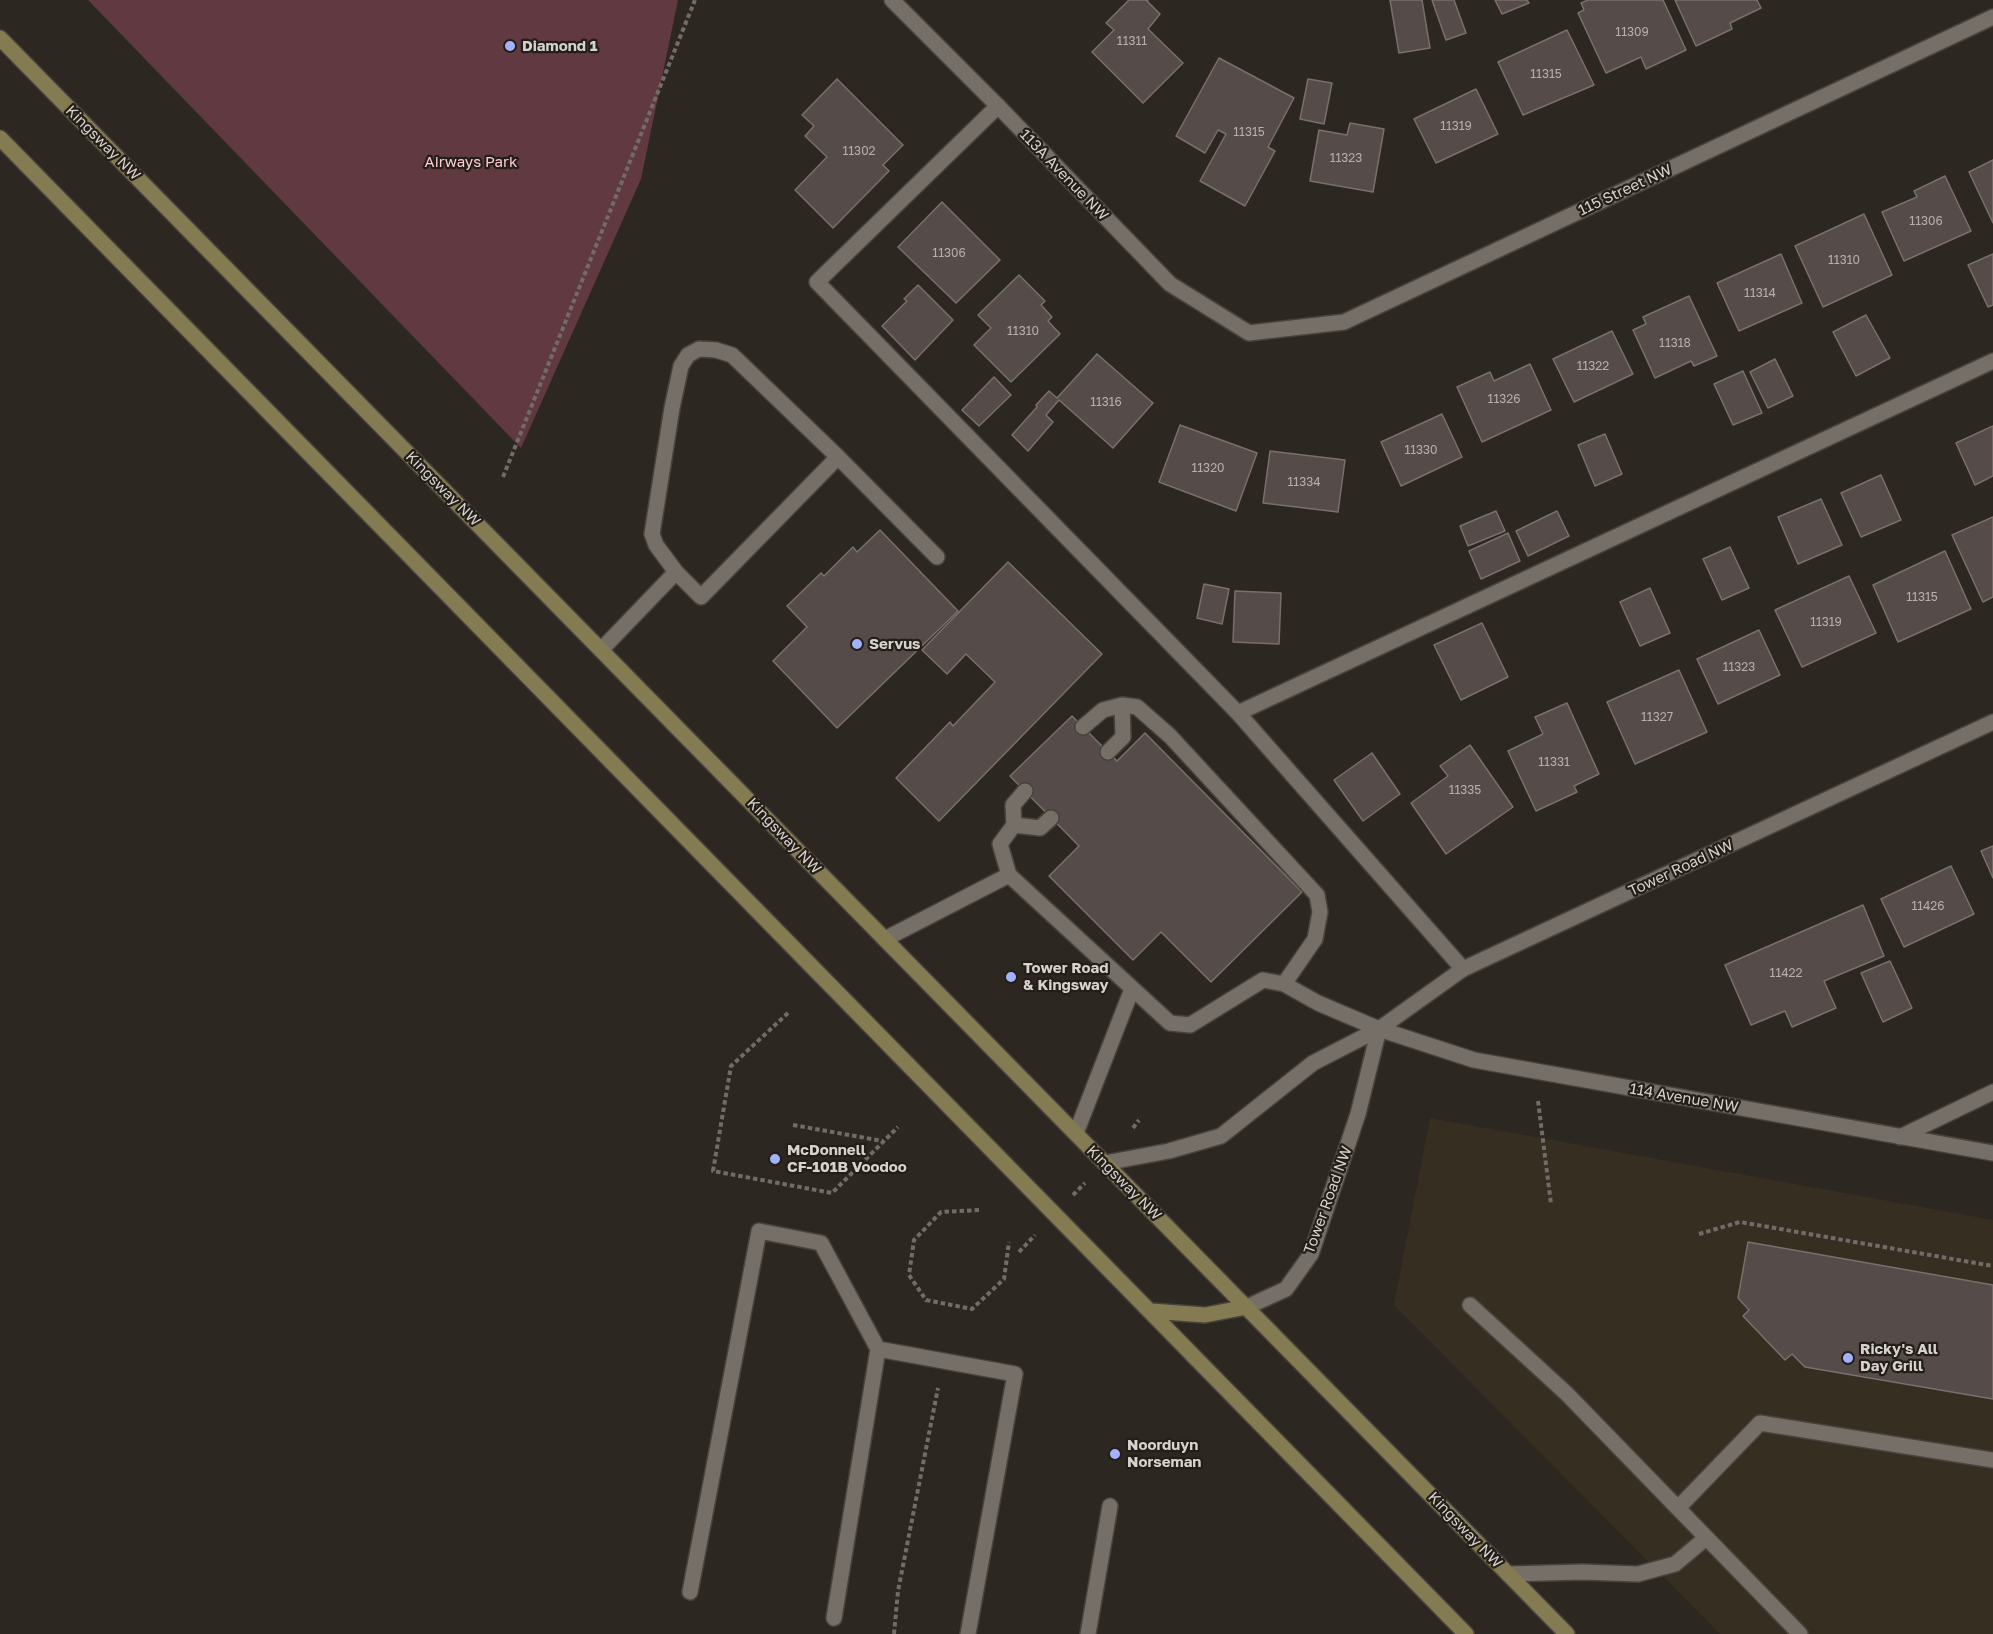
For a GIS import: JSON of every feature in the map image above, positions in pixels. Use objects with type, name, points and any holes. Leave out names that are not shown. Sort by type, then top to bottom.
[{"type":"main road","name":"Kingsway NW","points":[[0,38],[1568,1634]]},
{"type":"main road","points":[[0,138],[1466,1634]]},
{"type":"main road","points":[[1151,1311],[1205,1315],[1247,1307]]},
{"type":"street","name":"113A Avenue NW","points":[[892,0],[1170,284],[1249,333]]},
{"type":"street","name":"115 Street NW","points":[[1249,333],[1344,322],[1993,17]]},
{"type":"street","points":[[998,106],[817,282],[1238,713],[1463,969]]},
{"type":"street","points":[[838,457],[701,597],[676,572],[656,545],[652,534],[681,366],[688,355],[699,349],[716,350],[732,355],[838,457],[938,557]]},
{"type":"street","points":[[1238,713],[1993,361]]},
{"type":"street","points":[[601,650],[676,572]]},
{"type":"street","points":[[1108,752],[1123,737],[1122,705]]},
{"type":"street","points":[[1025,791],[1013,805],[1014,825],[1000,844],[1009,875],[1170,1023],[1190,1025],[1263,980],[1284,984],[1315,939],[1320,912],[1317,895],[1170,736],[1137,706],[1122,705],[1103,710],[1083,727]]},
{"type":"street","name":"Tower Road NW","points":[[1105,1163],[1169,1150],[1221,1136],[1313,1063],[1378,1029],[1463,969],[1993,722]]},
{"type":"street","points":[[1014,825],[1040,828],[1051,818]]},
{"type":"street","points":[[885,939],[1009,875]]},
{"type":"street","name":"114 Avenue NW","points":[[1284,984],[1318,1003],[1378,1029],[1474,1059],[1993,1153]]},
{"type":"street","points":[[1076,1133],[1132,989]]},
{"type":"street","name":"Tower Road NW","points":[[1247,1307],[1286,1289],[1311,1254],[1358,1114],[1378,1029]]},
{"type":"street","points":[[1900,1137],[1993,1092]]},
{"type":"street","points":[[690,1592],[759,1231],[821,1243],[878,1349],[834,1618]]},
{"type":"street","points":[[1470,1305],[1567,1394],[1800,1634]]},
{"type":"street","points":[[878,1349],[1015,1374],[968,1634]]},
{"type":"street","points":[[1678,1508],[1760,1423],[1993,1460]]},
{"type":"street","points":[[1088,1634],[1110,1506]]},
{"type":"street","points":[[1508,1574],[1582,1572],[1638,1574],[1675,1564],[1706,1538]]},
{"type":"path","points":[[503,477],[695,0]]},
{"type":"path","points":[[788,1013],[731,1066],[713,1171],[832,1193],[898,1127]]},
{"type":"path","points":[[1538,1098],[1551,1204]]},
{"type":"path","points":[[1019,1252],[1105,1163],[1139,1120]]},
{"type":"path","points":[[793,1125],[884,1141]]},
{"type":"path","points":[[979,1210],[941,1212],[914,1240],[909,1275],[926,1300],[972,1309],[1004,1279],[1009,1242]]},
{"type":"path","points":[[1699,1234],[1740,1222],[1993,1266]]},
{"type":"path","points":[[894,1634],[898,1591],[943,1361]]},
{"type":"shaded area","points":[[1430,1118],[1993,1220],[1993,1634],[1720,1634],[1394,1305]]},
{"type":"green space","name":"Airways Park","points":[[88,0],[678,0],[641,179],[521,448]]},
{"type":"building","points":[[1129,0],[1148,0],[1160,14],[1148,29],[1183,63],[1143,103],[1092,52],[1114,30],[1106,23]]},
{"type":"building","points":[[1390,0],[1422,0],[1430,48],[1399,53]]},
{"type":"building","points":[[1432,0],[1454,0],[1466,33],[1446,40]]},
{"type":"building","points":[[1495,0],[1527,0],[1529,3],[1502,14]]},
{"type":"building","points":[[1588,0],[1663,0],[1686,50],[1646,69],[1641,57],[1606,73],[1578,13],[1584,10],[1581,3]]},
{"type":"building","points":[[1675,0],[1757,0],[1761,8],[1730,23],[1732,29],[1696,46]]},
{"type":"building","points":[[1567,30],[1594,85],[1523,115],[1498,62]]},
{"type":"building","points":[[1219,58],[1294,98],[1268,147],[1275,151],[1245,206],[1200,181],[1226,134],[1218,130],[1205,153],[1176,136]]},
{"type":"building","points":[[837,79],[903,145],[883,165],[889,171],[833,228],[795,190],[827,157],[805,136],[814,126],[802,115]]},
{"type":"building","points":[[1308,79],[1332,83],[1324,124],[1300,119]]},
{"type":"building","points":[[1476,89],[1498,134],[1436,163],[1414,119]]},
{"type":"building","points":[[1350,123],[1384,129],[1373,192],[1310,181],[1319,130],[1347,135]]},
{"type":"building","points":[[1993,160],[1993,223],[1969,172]]},
{"type":"building","points":[[1945,176],[1971,231],[1904,261],[1882,212],[1917,197],[1914,191]]},
{"type":"building","points":[[942,202],[1000,260],[956,303],[898,247]]},
{"type":"building","points":[[1864,214],[1892,275],[1823,307],[1795,246]]},
{"type":"building","points":[[1781,254],[1802,303],[1739,331],[1717,283]]},
{"type":"building","points":[[1993,254],[1993,305],[1988,307],[1968,265]]},
{"type":"building","points":[[1019,275],[1045,301],[1041,305],[1052,317],[1048,321],[1060,334],[1011,382],[974,345],[991,328],[978,315]]},
{"type":"building","points":[[918,285],[953,320],[915,360],[882,326],[907,301],[904,299]]},
{"type":"building","points":[[1689,296],[1717,356],[1694,366],[1691,361],[1655,378],[1633,330],[1646,324],[1643,317]]},
{"type":"building","points":[[1866,315],[1890,358],[1856,376],[1833,332]]},
{"type":"building","points":[[1612,331],[1633,374],[1574,402],[1553,359]]},
{"type":"building","points":[[1097,354],[1153,403],[1113,448],[1059,400],[1046,415],[1053,422],[1028,451],[1012,435],[1049,391],[1057,398]]},
{"type":"building","points":[[1775,359],[1793,396],[1768,408],[1750,372]]},
{"type":"building","points":[[1530,364],[1551,410],[1482,442],[1457,387],[1490,372],[1494,381]]},
{"type":"building","points":[[1743,371],[1762,413],[1733,425],[1714,384]]},
{"type":"building","points":[[994,377],[1011,395],[979,426],[962,410]]},
{"type":"building","points":[[1442,414],[1462,457],[1401,486],[1381,442]]},
{"type":"building","points":[[1180,425],[1257,453],[1236,511],[1159,482]]},
{"type":"building","points":[[1993,426],[1993,476],[1975,485],[1956,443]]},
{"type":"building","points":[[1605,434],[1622,474],[1595,486],[1578,445]]},
{"type":"building","points":[[1270,451],[1345,460],[1338,512],[1263,503]]},
{"type":"building","points":[[1881,475],[1901,520],[1861,537],[1841,493]]},
{"type":"building","points":[[1821,499],[1842,545],[1798,564],[1778,517]]},
{"type":"building","points":[[1496,511],[1505,531],[1468,546],[1460,526]]},
{"type":"building","points":[[1557,511],[1569,536],[1528,556],[1516,531]]},
{"type":"building","points":[[1993,517],[1993,597],[1983,602],[1952,535]]},
{"type":"building","name":"Servus","points":[[880,530],[958,611],[837,728],[773,661],[807,627],[787,606],[821,573],[824,576],[853,547],[857,552]]},
{"type":"building","points":[[1508,533],[1520,561],[1481,579],[1469,551]]},
{"type":"building","points":[[1730,547],[1749,588],[1722,600],[1703,559]]},
{"type":"building","points":[[1945,551],[1971,609],[1898,642],[1873,585]]},
{"type":"building","points":[[1008,562],[1102,654],[939,821],[896,778],[950,722],[953,726],[995,682],[966,654],[947,674],[922,650]]},
{"type":"building","points":[[1849,576],[1876,633],[1802,667],[1775,610]]},
{"type":"building","points":[[1204,584],[1229,589],[1222,624],[1197,618]]},
{"type":"building","points":[[1650,588],[1670,633],[1640,646],[1620,602]]},
{"type":"building","points":[[1235,591],[1281,593],[1279,644],[1233,642]]},
{"type":"building","points":[[1482,623],[1508,677],[1461,700],[1434,645]]},
{"type":"building","points":[[1759,630],[1780,675],[1718,704],[1697,659]]},
{"type":"building","points":[[1679,670],[1707,732],[1635,764],[1607,702]]},
{"type":"building","points":[[1567,703],[1599,774],[1574,786],[1577,792],[1536,811],[1508,751],[1543,734],[1535,717]]},
{"type":"building","points":[[1072,716],[1117,761],[1145,733],[1302,892],[1211,982],[1161,932],[1133,960],[1049,876],[1079,846],[1010,776]]},
{"type":"building","points":[[1470,745],[1513,807],[1446,854],[1411,803],[1448,776],[1440,766]]},
{"type":"building","points":[[1372,753],[1400,794],[1363,821],[1334,780]]},
{"type":"building","points":[[1993,846],[1993,878],[1981,851]]},
{"type":"building","points":[[1951,866],[1974,914],[1904,947],[1881,899]]},
{"type":"building","points":[[1863,905],[1884,956],[1824,981],[1836,1008],[1792,1027],[1785,1011],[1751,1025],[1725,965]]},
{"type":"building","points":[[1890,961],[1912,1008],[1883,1022],[1861,973]]},
{"type":"building","points":[[1748,1242],[1993,1285],[1993,1399],[1805,1367],[1792,1354],[1785,1360],[1743,1316],[1749,1310],[1738,1298]]},
{"type":"place","name":"Diamond 1","points":[[510,46]]},
{"type":"place","name":"Servus","points":[[857,644]]},
{"type":"place","name":"Tower Road & Kingsway","points":[[1011,977]]},
{"type":"place","name":"McDonnell CF-101B Voodoo","points":[[775,1159]]},
{"type":"place","name":"Ricky's All Day Grill","points":[[1848,1358]]},
{"type":"place","name":"Noorduyn Norseman","points":[[1115,1454]]}]
